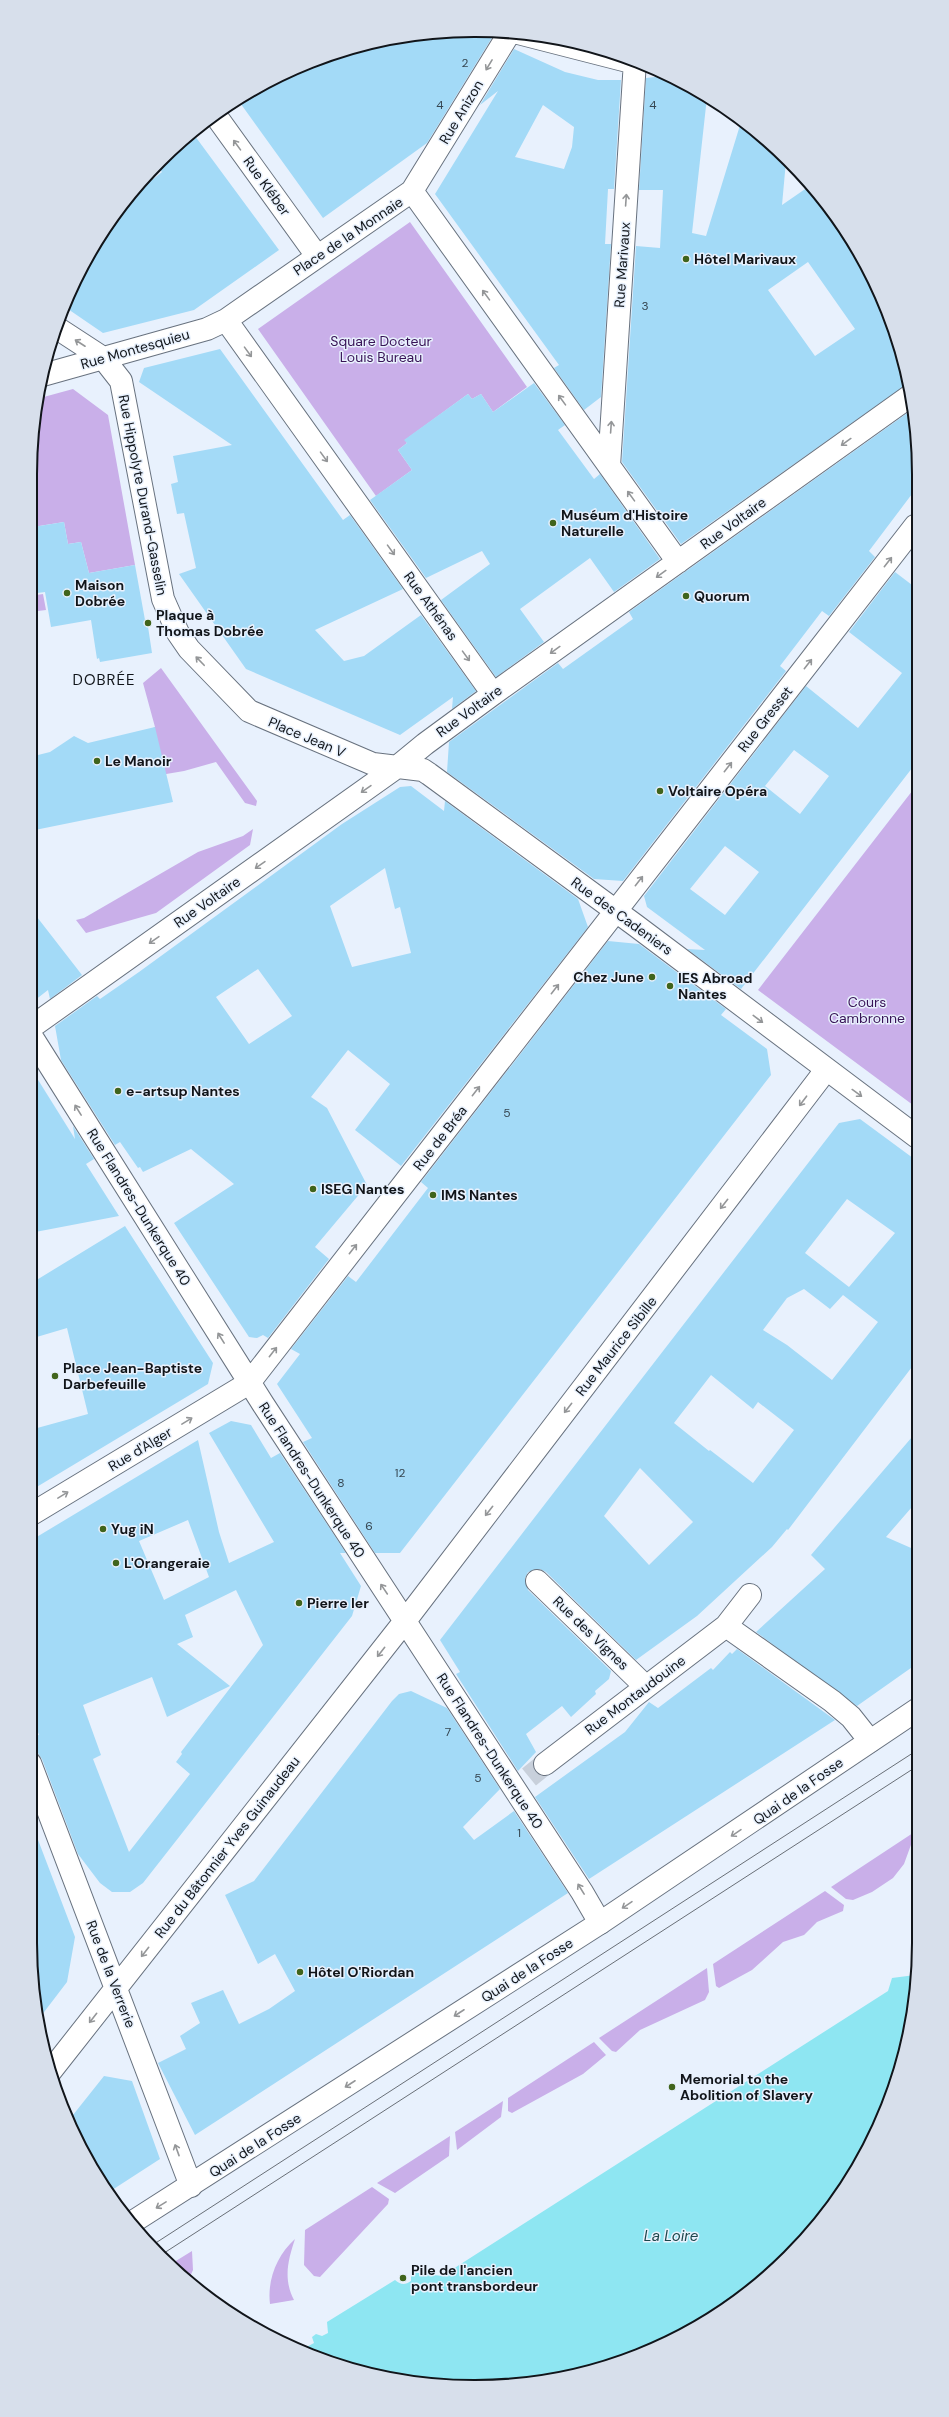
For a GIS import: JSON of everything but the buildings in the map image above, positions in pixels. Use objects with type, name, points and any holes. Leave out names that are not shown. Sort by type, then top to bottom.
[{"type":"street","name":"Rue Anizon","points":[[412,191],[506,38]]},
{"type":"street","name":"Rue Marivaux","points":[[609,466],[635,67]]},
{"type":"street","name":"Rue Kléber","points":[[219,120],[317,256]]},
{"type":"street","name":"Place de la Monnaie","points":[[226,320],[412,191],[678,562]]},
{"type":"street","name":"Rue Montesquieu","points":[[49,373],[207,329],[226,320]]},
{"type":"street","name":"Rue Athénas","points":[[226,320],[493,694]]},
{"type":"street","name":"Rue Hippolyte Durand-Gasselin","points":[[61,331],[103,358],[121,381],[163,599],[178,633],[189,649],[227,689]]},
{"type":"street","name":"Rue Voltaire","points":[[37,1023],[397,767],[425,744],[493,694],[905,399]]},
{"type":"street","name":"Rue Gresset","points":[[615,911],[912,530]]},
{"type":"street","name":"Place Jean V","points":[[227,689],[248,712],[355,757],[374,764],[397,767]]},
{"type":"street","name":"Rue des Cadeniers","points":[[397,767],[423,770],[429,774],[912,1133]]},
{"type":"street","name":"Rue de Bréa","points":[[250,1383],[615,911]]},
{"type":"street","name":"Rue Flandres-Dunkerque 40","points":[[37,1045],[250,1383],[405,1621],[529,1776],[582,1892],[600,1923]]},
{"type":"street","name":"Rue Maurice Sibille","points":[[405,1621],[826,1070]]},
{"type":"street","name":"Rue d'Alger","points":[[37,1511],[250,1383]]},
{"type":"street","name":"Rue des Vignes","points":[[537,1581],[645,1686]]},
{"type":"street","name":"Rue Montaudouine","points":[[529,1776],[645,1686],[726,1626],[750,1595]]},
{"type":"street","name":"Rue du Bâtonnier Yves Guinaudeau","points":[[55,2066],[405,1621]]},
{"type":"street","points":[[726,1626],[837,1705],[851,1717],[870,1741]]},
{"type":"street","name":"Quai de la Fosse","points":[[136,2220],[600,1923],[778,1806],[912,1713]]},
{"type":"street","name":"Rue de la Verrerie","points":[[37,1781],[117,1987],[191,2186]]},
{"type":"green space","name":"Square Docteur Louis Bureau","points":[[410,222],[527,387],[493,412],[481,394],[472,399],[468,394],[405,440],[407,443],[398,450],[412,470],[376,496],[258,329]]},
{"type":"green space","points":[[73,389],[108,415],[135,565],[89,573],[81,542],[68,544],[64,522],[37,526],[38,446],[44,397]]},
{"type":"green space","points":[[43,594],[46,610],[37,611],[37,595]]},
{"type":"green space","points":[[161,668],[257,801],[256,806],[245,803],[216,762],[184,771],[37,796],[37,793],[155,727],[143,683]]},
{"type":"green space","name":"Cours Cambronne","points":[[912,791],[912,1104],[758,990]]},
{"type":"green space","points":[[253,829],[250,845],[156,913],[86,933],[76,920],[84,918],[198,852],[243,836]]},
{"type":"green space","points":[[912,1834],[912,1842],[904,1864],[893,1878],[872,1892],[853,1900],[846,1899],[831,1887]]},
{"type":"green space","points":[[825,1891],[844,1905],[843,1911],[817,1922],[804,1935],[783,1942],[752,1970],[719,1988],[716,1986],[713,1964]]},
{"type":"green space","points":[[707,1968],[709,1992],[705,2000],[640,2030],[616,2052],[612,2051],[599,2038]]},
{"type":"green space","points":[[594,2042],[606,2055],[583,2074],[512,2113],[508,2111],[508,2098]]},
{"type":"green space","points":[[503,2101],[501,2117],[457,2150],[455,2132]]},
{"type":"green space","points":[[450,2136],[449,2156],[395,2193],[377,2183]]},
{"type":"green space","points":[[372,2187],[389,2199],[388,2204],[320,2277],[314,2276],[304,2265],[305,2230]]},
{"type":"green space","points":[[295,2239],[290,2254],[288,2270],[289,2285],[294,2300],[270,2304],[270,2286],[278,2260]]},
{"type":"green space","points":[[192,2251],[193,2270],[191,2275],[186,2271],[175,2261]]},
{"type":"water","name":"La Loire","points":[[911,1976],[904,2028],[889,2083],[867,2136],[838,2186],[822,2209],[803,2231],[784,2252],[763,2271],[741,2290],[718,2306],[668,2335],[615,2357],[560,2372],[503,2379],[446,2379],[389,2372],[334,2357],[307,2347],[314,2343],[312,2337],[316,2334],[322,2336],[328,2333],[327,2322],[395,2280],[401,2284],[411,2281],[411,2272],[442,2276],[888,1991],[892,1978]]},
{"type":"tunnel","points":[[529,1777],[545,1764]]},
{"type":"tram line","points":[[156,2243],[912,1754]]},
{"type":"tram line","points":[[165,2252],[912,1770]]},
{"type":"place","name":"Hôtel Marivaux","points":[[686,259]]},
{"type":"place","name":"Muséum d'Histoire Naturelle","points":[[553,523]]},
{"type":"place","name":"Maison Dobrée","points":[[67,593]]},
{"type":"place","name":"Quorum","points":[[686,596]]},
{"type":"place","name":"Plaque à Thomas Dobrée","points":[[148,623]]},
{"type":"place","name":"Le Manoir","points":[[97,761]]},
{"type":"place","name":"Voltaire Opéra","points":[[660,791]]},
{"type":"place","name":"Chez June","points":[[652,977]]},
{"type":"place","name":"IES Abroad Nantes","points":[[670,986]]},
{"type":"place","name":"e-artsup Nantes","points":[[118,1091]]},
{"type":"place","name":"ISEG Nantes","points":[[313,1189]]},
{"type":"place","name":"IMS Nantes","points":[[433,1195]]},
{"type":"place","name":"Place Jean-Baptiste Darbefeuille","points":[[55,1376]]},
{"type":"place","name":"Yug iN","points":[[103,1529]]},
{"type":"place","name":"L'Orangeraie","points":[[116,1563]]},
{"type":"place","name":"Pierre Ier","points":[[299,1603]]},
{"type":"place","name":"Hôtel O'Riordan","points":[[300,1972]]},
{"type":"place","name":"Memorial to the Abolition of Slavery","points":[[672,2087]]},
{"type":"place","name":"Pile de l'ancien pont transbordeur","points":[[403,2278]]},
{"type":"district","name":"DOBRÉE","points":[[104,680]]}]
